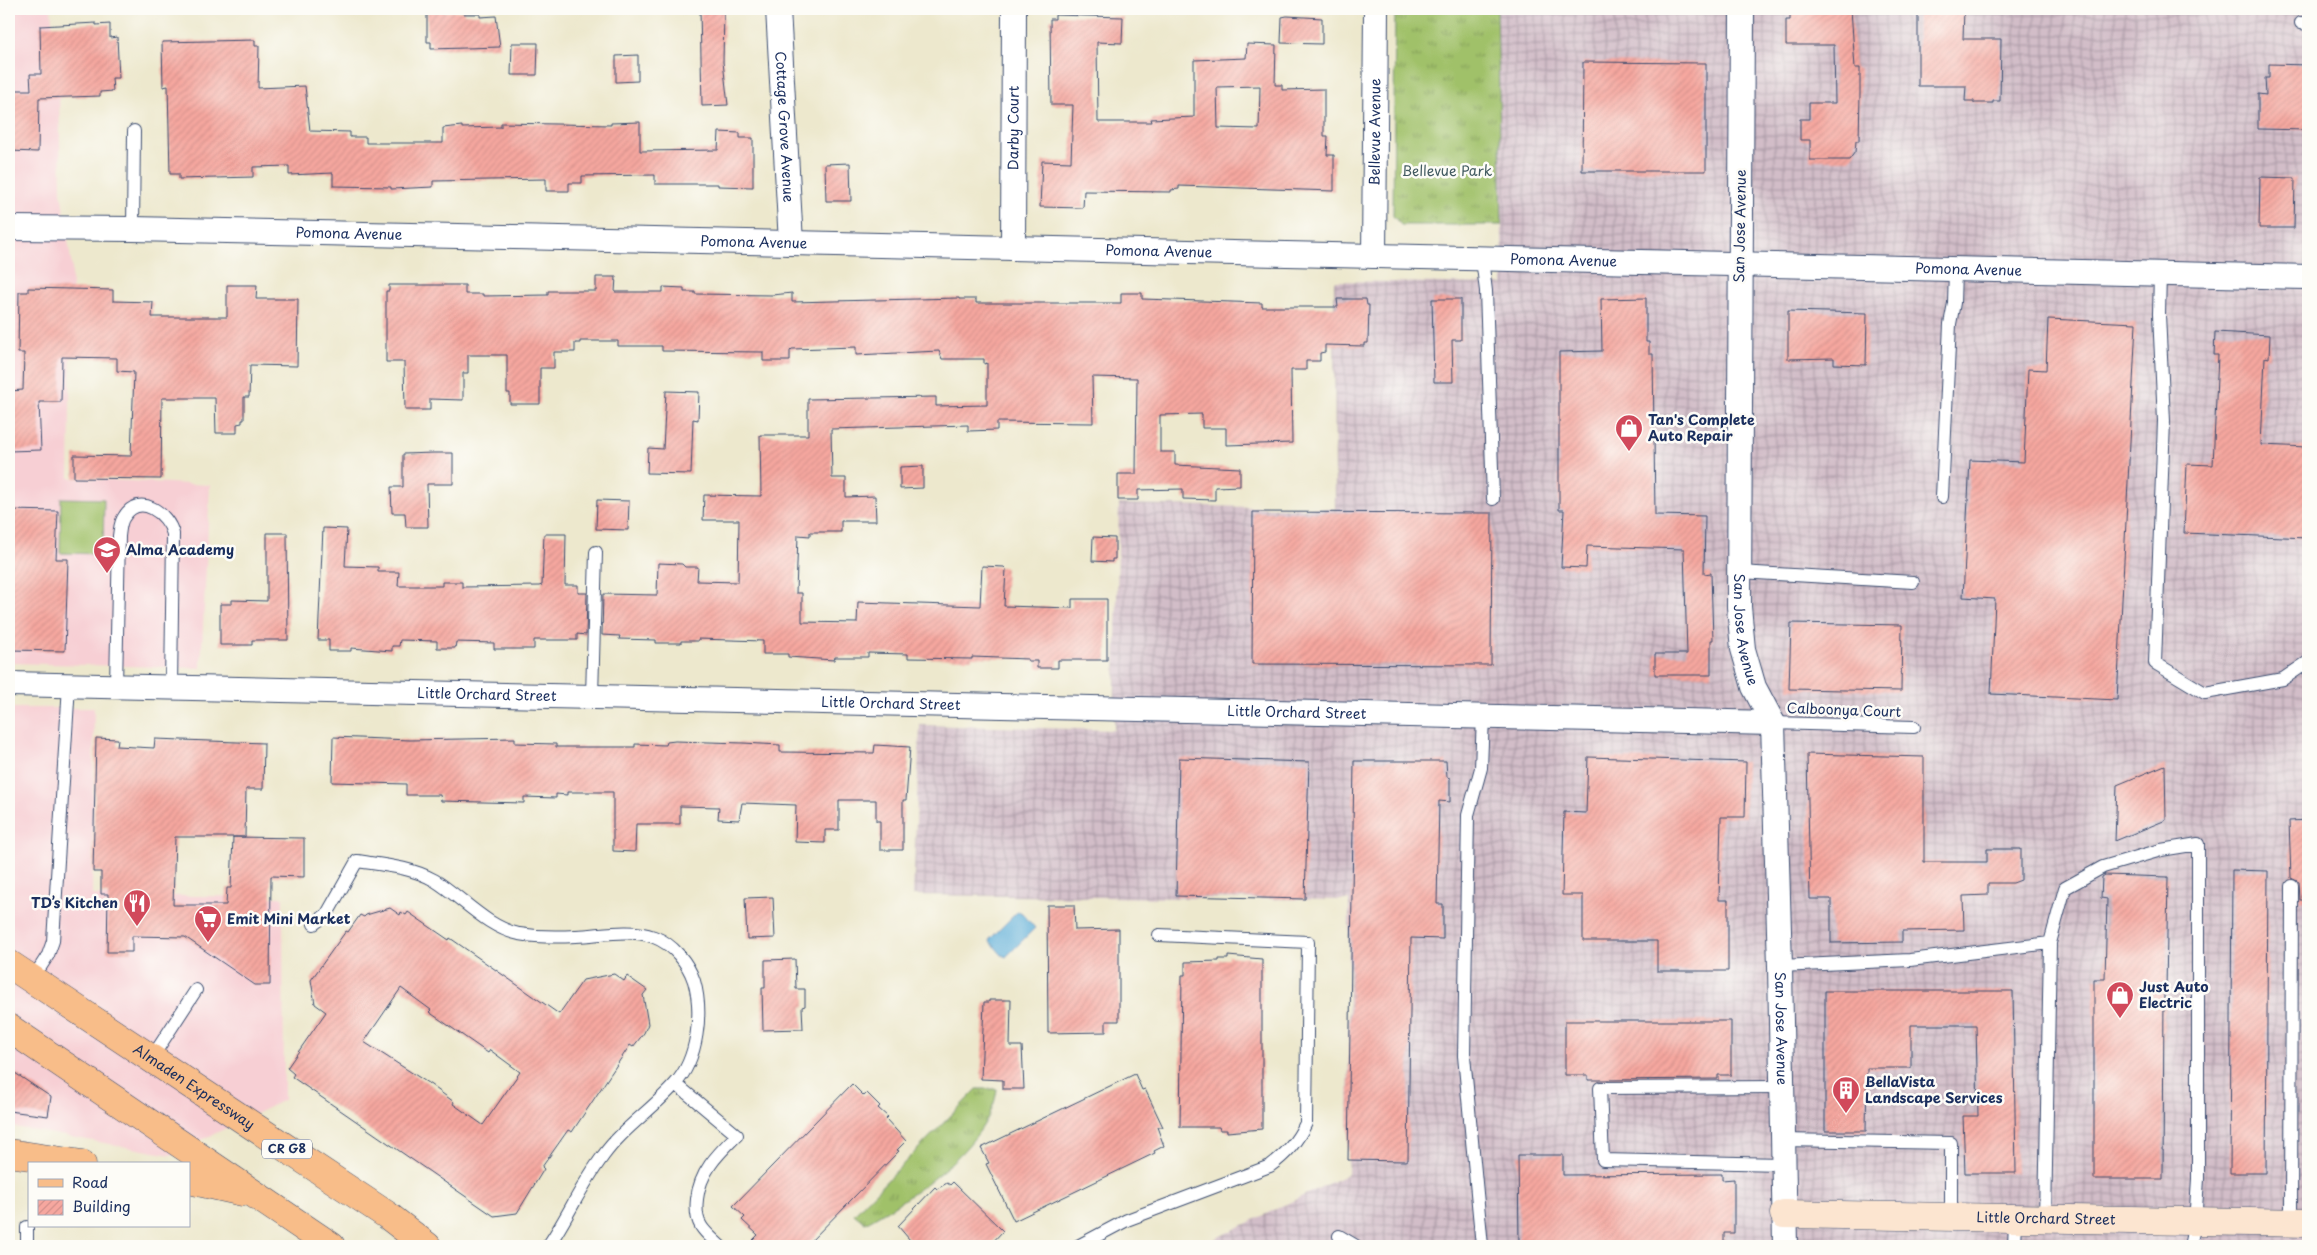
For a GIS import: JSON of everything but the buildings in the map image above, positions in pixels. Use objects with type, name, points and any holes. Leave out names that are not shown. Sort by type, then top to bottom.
[{"type":"main road","name":"Almaden Expressway","points":[[9,964],[386,1215],[427,1246]]},
{"type":"main road","points":[[9,1028],[332,1246]]},
{"type":"main road","points":[[9,1153],[69,1162]]},
{"type":"main road","points":[[190,1180],[257,1195]]},
{"type":"street","name":"Cottage Grove Avenue","points":[[778,9],[791,243]]},
{"type":"street","name":"Darby Court","points":[[1013,248],[1014,9]]},
{"type":"street","name":"Bellevue Avenue","points":[[1374,256],[1376,9]]},
{"type":"street","name":"San Jose Avenue","points":[[1742,9],[1739,607],[1743,649],[1754,688],[1773,723],[1780,966],[1784,1246]]},
{"type":"street","name":"Pomona Avenue","points":[[9,228],[791,243],[2308,278]]},
{"type":"street","name":"Little Orchard Street","points":[[9,684],[1773,723]]},
{"type":"street","name":"Little Orchard Street","points":[[1784,1214],[2045,1220],[2192,1234],[2300,1223]]},
{"type":"lane","points":[[133,229],[134,131]]},
{"type":"lane","points":[[1482,259],[1486,291],[1493,499]]},
{"type":"lane","points":[[1942,497],[1950,324],[1954,303],[1955,270]]},
{"type":"lane","points":[[2160,274],[2158,314],[2164,421],[2155,663],[2206,693],[2283,679],[2308,662]]},
{"type":"lane","points":[[116,686],[118,536],[124,517],[130,510],[138,507],[147,507],[164,515],[173,534],[171,688]]},
{"type":"lane","points":[[592,696],[596,552]]},
{"type":"lane","points":[[1740,572],[1913,582]]},
{"type":"lane","points":[[32,980],[48,955],[53,941],[69,685]]},
{"type":"lane","points":[[1482,1246],[1464,1056],[1468,815],[1481,768],[1483,716]]},
{"type":"lane","name":"Calboonya Court","points":[[1773,723],[1914,727]]},
{"type":"lane","points":[[2045,1220],[2050,943],[2065,888],[2103,867],[2161,850],[2198,844],[2198,1179],[2192,1234]]},
{"type":"lane","points":[[314,924],[326,914],[357,861],[400,867],[432,879],[496,926],[519,934],[577,936],[604,932],[639,933],[656,938],[672,948],[683,959],[691,973],[697,992],[700,1012],[693,1048],[676,1084],[624,1130],[603,1155],[580,1189],[548,1246]]},
{"type":"lane","points":[[2292,886],[2300,1223]]},
{"type":"lane","points":[[1078,1246],[1127,1220],[1270,1166],[1287,1153],[1299,1137],[1306,1123],[1308,942],[1159,935]]},
{"type":"lane","points":[[1780,966],[1910,960],[2050,943]]},
{"type":"lane","points":[[151,1059],[196,990]]},
{"type":"lane","points":[[676,1084],[737,1134],[713,1159],[704,1173],[698,1190],[696,1211],[701,1226],[720,1246]]},
{"type":"lane","points":[[1781,1088],[1600,1088],[1603,1160],[1782,1164]]},
{"type":"lane","points":[[1782,1140],[1950,1143],[1950,1218]]},
{"type":"lane","points":[[2014,1246],[2015,1220]]},
{"type":"lane","points":[[27,1227],[27,1246]]},
{"type":"lane","points":[[1339,1236],[1356,1246]]},
{"type":"shaded area","points":[[9,9],[51,9],[59,86],[61,191],[72,267],[69,478],[210,485],[201,668],[9,663]]},
{"type":"shaded area","points":[[1497,9],[2308,9],[2308,1246],[1200,1246],[1348,1174],[1349,900],[913,895],[920,725],[1114,730],[1119,504],[1335,509],[1334,281],[1503,284]]},
{"type":"shaded area","points":[[9,708],[94,708],[92,895],[283,897],[284,1100],[171,1155],[9,1126]]},
{"type":"green space","name":"Bellevue Park","points":[[1395,9],[1497,9],[1502,225],[1401,225],[1393,216]]},
{"type":"green space","points":[[61,498],[104,499],[103,554],[60,553]]},
{"type":"green space","points":[[977,1089],[997,1089],[991,1110],[980,1130],[965,1149],[946,1168],[884,1212],[865,1223],[854,1214]]},
{"type":"water","points":[[1018,911],[1035,928],[1006,957],[989,940]]},
{"type":"place","name":"Tan's Complete Auto Repair","points":[[1629,452]]},
{"type":"place","name":"Alma Academy","points":[[107,574]]},
{"type":"place","name":"TD’s Kitchen","points":[[137,927]]},
{"type":"place","name":"Emit Mini Market","points":[[208,943]]},
{"type":"place","name":"Just Auto Electric","points":[[2120,1019]]},
{"type":"place","name":"BellaVista Landscape Services","points":[[1846,1114]]}]
